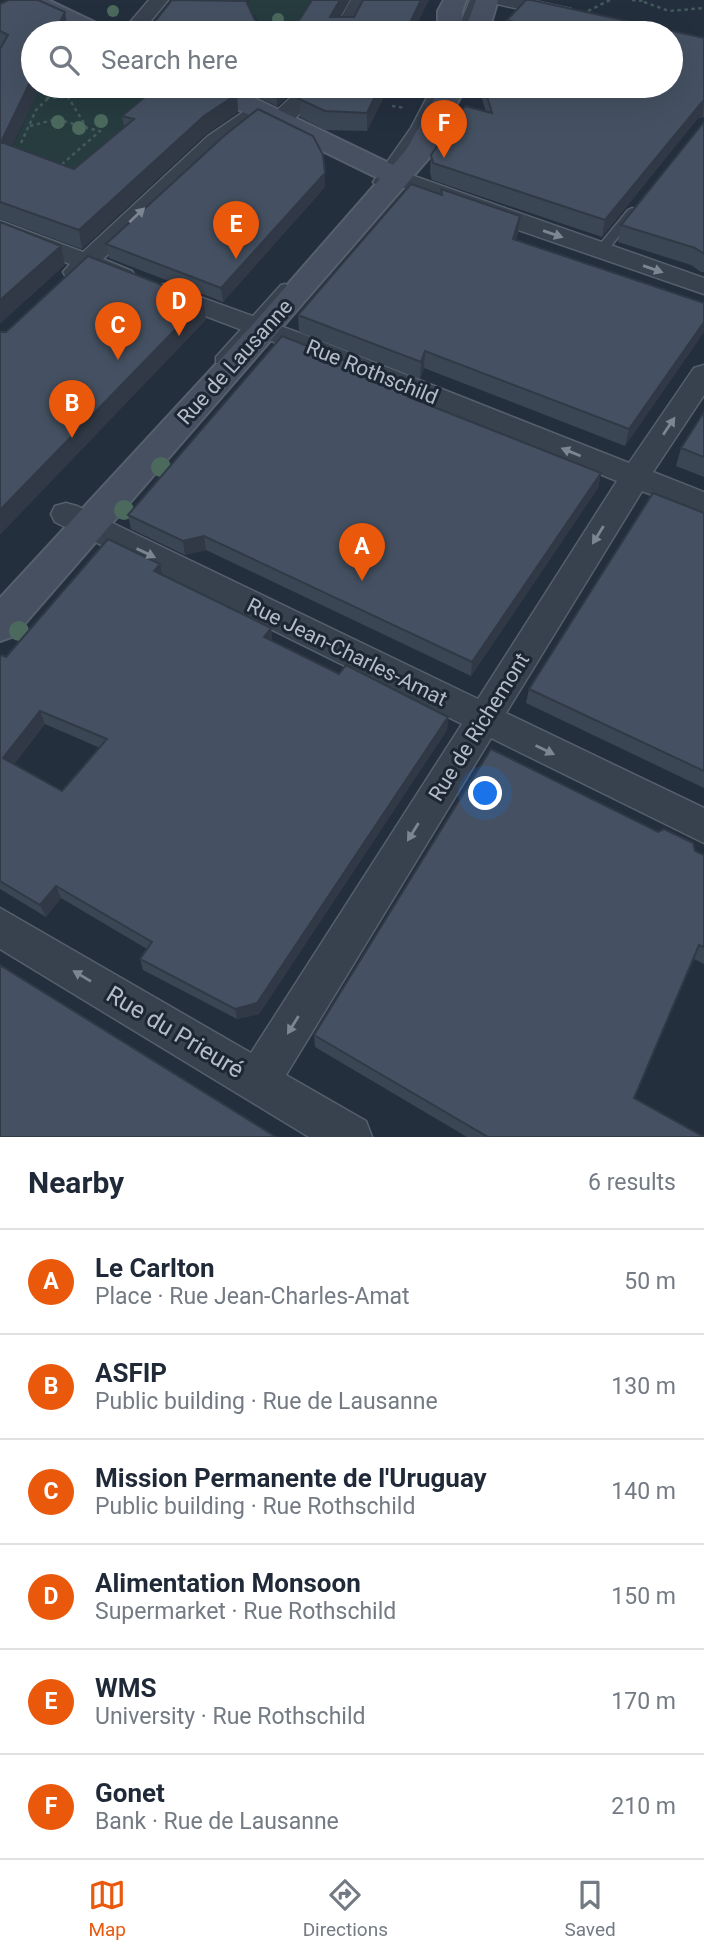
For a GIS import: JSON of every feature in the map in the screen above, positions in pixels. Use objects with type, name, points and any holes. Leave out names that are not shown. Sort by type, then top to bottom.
[{"type":"main road","points":[[30,0],[72,21]]},
{"type":"main road","points":[[452,21],[450,11],[455,0]]},
{"type":"main road","points":[[480,21],[487,0]]},
{"type":"main road","points":[[234,98],[387,172]]},
{"type":"main road","points":[[387,172],[420,98]]},
{"type":"main road","points":[[387,172],[423,147],[447,98]]},
{"type":"main road","name":"Rue de Lausanne","points":[[0,625],[77,519],[387,172]]},
{"type":"main road","points":[[0,586],[77,519]]},
{"type":"street","points":[[141,21],[159,0]]},
{"type":"street","points":[[349,21],[360,0]]},
{"type":"street","points":[[504,0],[582,18]]},
{"type":"street","points":[[56,290],[216,141],[304,98]]},
{"type":"street","points":[[387,172],[422,189],[704,286]]},
{"type":"street","name":"Rue Rothschild","points":[[0,228],[704,504]]},
{"type":"street","name":"Rue de Richemont","points":[[258,1081],[635,477],[704,374]]},
{"type":"street","name":"Rue Jean-Charles-Amat","points":[[77,519],[704,826]]},
{"type":"street","name":"Rue du Prieuré","points":[[0,927],[351,1137]]},
{"type":"lane","points":[[458,21],[465,0]]},
{"type":"lane","points":[[462,21],[475,0]]},
{"type":"lane","points":[[387,172],[432,98]]},
{"type":"lane","points":[[601,251],[644,198]]},
{"type":"lane","points":[[0,605],[77,519]]},
{"type":"path","points":[[582,18],[589,9],[610,0]]},
{"type":"path","points":[[632,0],[644,1],[669,11],[704,8]]},
{"type":"path","points":[[699,10],[704,13]]},
{"type":"path","points":[[21,143],[46,98]]},
{"type":"path","points":[[69,98],[88,128]]},
{"type":"path","points":[[29,126],[57,119],[100,131],[59,165],[69,172]]},
{"type":"green space","points":[[249,0],[323,0],[310,21],[258,21],[254,14],[241,13]]},
{"type":"green space","points":[[35,98],[160,98],[168,102],[72,198],[6,161]]},
{"type":"building","points":[[9,0],[38,0],[65,12],[60,21],[21,21],[22,98],[1,142],[74,169],[134,119],[122,116],[144,98],[231,98],[204,116],[79,230],[0,202],[0,49],[8,35],[0,31],[0,4]]},
{"type":"building","points":[[172,0],[246,1],[255,21],[155,21]]},
{"type":"building","points":[[312,0],[340,0],[330,17],[354,17],[363,0],[421,0],[411,21],[299,21]]},
{"type":"building","points":[[526,0],[531,0],[627,21],[511,21],[507,20]]},
{"type":"building","points":[[683,33],[704,38],[704,101],[605,220],[433,163],[431,155],[465,106],[492,113],[488,98],[683,98]]},
{"type":"building","points":[[374,98],[367,113],[325,111],[299,99]]},
{"type":"building","points":[[258,109],[313,136],[323,155],[325,173],[221,288],[106,244],[225,135]]},
{"type":"building","points":[[704,122],[704,254],[695,248],[621,225]]},
{"type":"building","points":[[411,184],[442,195],[441,189],[520,216],[513,239],[704,303],[704,322],[629,429],[425,351],[421,362],[298,315]]},
{"type":"building","points":[[0,222],[61,246],[0,300]]},
{"type":"building","points":[[88,256],[203,301],[0,510],[0,332],[6,332]]},
{"type":"building","points":[[282,336],[412,387],[408,397],[601,473],[472,662],[204,536],[183,541],[128,515]]},
{"type":"building","points":[[704,412],[704,457],[681,448]]},
{"type":"building","points":[[653,493],[704,513],[704,771],[529,689]]},
{"type":"building","points":[[108,539],[160,564],[154,571],[271,628],[264,637],[339,674],[346,665],[448,717],[257,1003],[235,1009],[140,959],[152,942],[56,886],[40,905],[0,881],[0,657],[6,657]],"holes":[[[40,711],[107,739],[62,791],[3,758]]]},
{"type":"building","points":[[491,749],[658,832],[664,829],[693,843],[695,851],[704,855],[704,947],[699,945],[634,1098],[704,1137],[488,1137],[314,1035]]},
{"type":"building","points":[[0,965],[276,1137],[0,1137]]},
{"type":"place","name":"Gonet","points":[[444,158]]},
{"type":"place","name":"WMS","points":[[236,259]]},
{"type":"place","name":"Alimentation Monsoon","points":[[179,336]]},
{"type":"place","name":"Mission Permanente de l'Uruguay","points":[[118,360]]},
{"type":"place","name":"ASFIP","points":[[72,438]]},
{"type":"place","name":"Le Carlton","points":[[362,581]]}]
